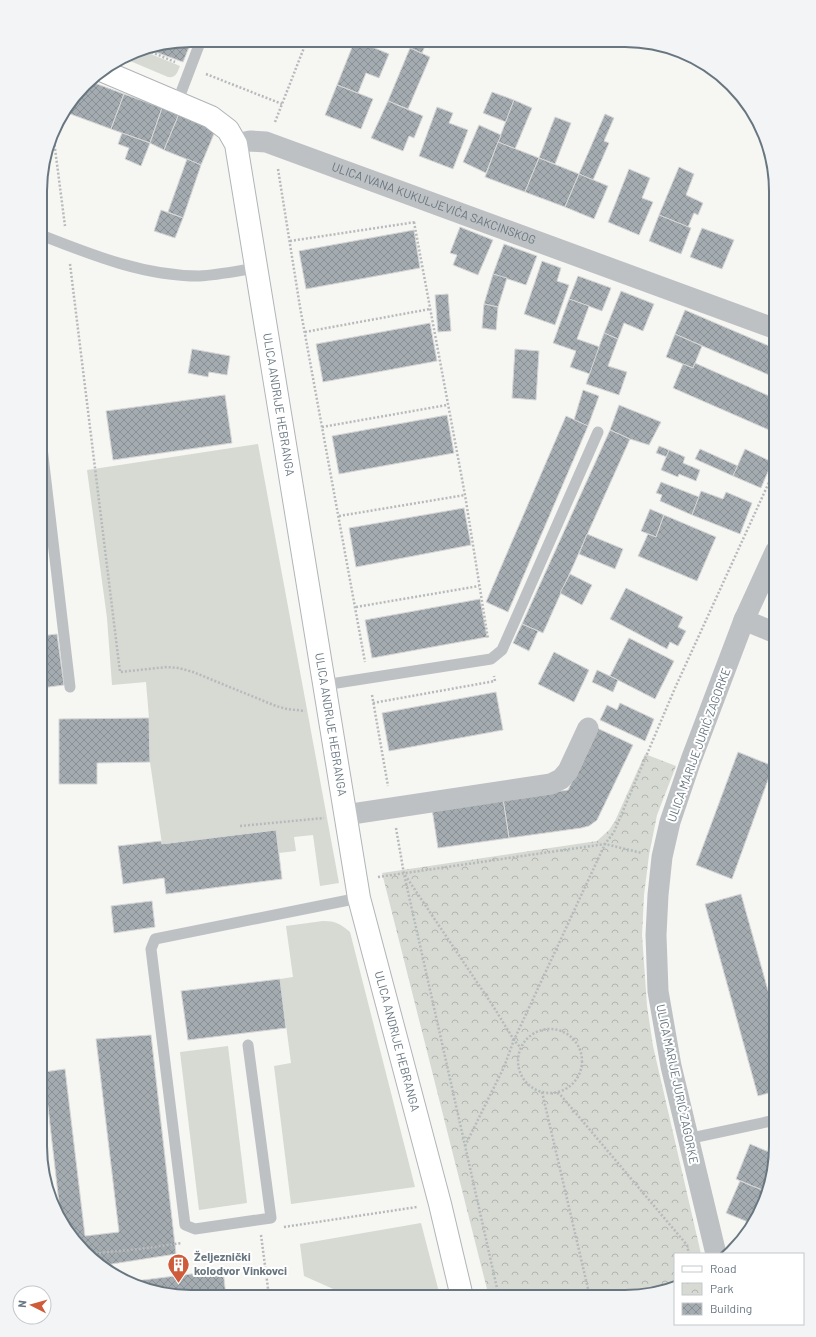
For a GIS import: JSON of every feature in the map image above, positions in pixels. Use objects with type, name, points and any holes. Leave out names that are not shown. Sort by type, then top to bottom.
[{"type":"main road","points":[[108,73],[211,117],[228,130],[236,144]]},
{"type":"main road","name":"ULICA ANDRIJE HEBRANGA","points":[[236,144],[357,889],[440,1204],[461,1290]]},
{"type":"street","name":"ULICA IVANA KUKULJEVIĆA SAKCINSKOG","points":[[236,144],[250,141],[266,142],[275,145],[769,326]]},
{"type":"street","name":"ULICA MARIJE JURIĆ ZAGORKE","points":[[716,1253],[687,1139],[671,1066],[658,990],[656,935],[658,895],[662,857],[670,822],[691,760],[744,620],[769,565]]},
{"type":"street","points":[[744,620],[769,630]]},
{"type":"street","points":[[345,815],[551,784],[561,779],[568,771],[588,728]]},
{"type":"lane","points":[[177,103],[198,47]]},
{"type":"lane","points":[[47,237],[123,264],[149,271],[177,275],[217,274],[256,268]]},
{"type":"lane","points":[[324,685],[491,659],[502,650],[598,432]]},
{"type":"lane","points":[[47,490],[70,687]]},
{"type":"lane","points":[[248,1045],[271,1218],[195,1229],[190,1228],[185,1225],[151,949],[155,938],[357,889]]},
{"type":"lane","points":[[687,1139],[769,1121]]},
{"type":"path","points":[[304,47],[275,119],[275,145],[305,332],[404,874],[497,1290]]},
{"type":"path","points":[[153,52],[282,104]]},
{"type":"path","points":[[55,146],[120,672],[179,668],[193,672],[276,706],[287,709],[303,711],[328,707]]},
{"type":"path","points":[[290,241],[421,221]]},
{"type":"path","points":[[373,703],[495,681],[465,495],[414,222]]},
{"type":"path","points":[[305,332],[430,309]]},
{"type":"path","points":[[322,427],[447,405]]},
{"type":"path","points":[[465,1146],[504,1067],[514,1040],[605,844],[614,832],[674,688],[769,482]]},
{"type":"path","points":[[339,516],[465,495]]},
{"type":"path","points":[[356,607],[479,586]]},
{"type":"path","points":[[240,826],[345,815]]},
{"type":"path","points":[[357,889],[404,874],[605,844],[662,857]]},
{"type":"path","points":[[404,874],[520,1047]]},
{"type":"path","points":[[553,1028],[564,1031],[573,1038],[579,1047],[582,1058],[581,1069],[576,1080],[568,1088],[558,1092],[546,1093],[535,1090],[526,1084],[520,1074],[517,1063],[520,1047],[531,1034],[541,1029],[553,1028]]},
{"type":"path","points":[[542,1092],[588,1290]]},
{"type":"path","points":[[558,1092],[687,1245],[689,1253]]},
{"type":"path","points":[[298,1225],[440,1204]]},
{"type":"path","points":[[261,1231],[268,1290]]},
{"type":"green space","points":[[150,53],[180,66],[173,77],[168,77],[130,61]]},
{"type":"green space","points":[[258,444],[339,883],[320,886],[313,835],[294,837],[296,851],[279,853],[276,830],[162,844],[150,762],[146,682],[112,685],[107,618],[87,470]]},
{"type":"green space","points":[[645,754],[676,766],[657,815],[649,855],[644,895],[642,935],[647,1006],[653,1046],[701,1253],[674,1253],[674,1281],[643,1289],[487,1290],[382,873],[597,841],[609,830],[615,821]]},
{"type":"green space","points":[[323,921],[338,924],[350,932],[415,1187],[291,1204],[274,1066],[291,1063],[280,979],[293,977],[286,926]]},
{"type":"green space","points":[[228,1046],[247,1203],[199,1210],[180,1052]]},
{"type":"green space","points":[[421,1223],[438,1290],[336,1290],[304,1276],[300,1244]]},
{"type":"building","points":[[189,47],[183,62],[155,52],[173,48]]},
{"type":"building","points":[[352,47],[372,47],[389,54],[379,78],[366,73],[358,93],[337,85]]},
{"type":"building","points":[[410,47],[425,47],[422,53]]},
{"type":"building","points":[[410,48],[430,57],[408,109],[388,101]]},
{"type":"building","points":[[96,83],[124,94],[111,129],[69,114],[89,89]]},
{"type":"building","points":[[337,85],[373,99],[361,129],[325,115]]},
{"type":"building","points":[[492,92],[514,100],[506,122],[483,113]]},
{"type":"building","points":[[124,94],[162,108],[150,143],[111,129]]},
{"type":"building","points":[[514,100],[532,108],[515,149],[498,142]]},
{"type":"building","points":[[388,101],[423,116],[414,138],[409,136],[403,151],[371,138]]},
{"type":"building","points":[[437,107],[453,113],[449,123],[468,130],[453,169],[419,156]]},
{"type":"building","points":[[162,108],[179,114],[164,150],[150,143]]},
{"type":"building","points":[[179,114],[216,129],[201,165],[164,150]]},
{"type":"building","points":[[605,114],[614,118],[604,141],[609,143],[593,180],[579,174]]},
{"type":"building","points":[[555,117],[571,123],[555,164],[539,158]]},
{"type":"building","points":[[479,125],[501,135],[486,173],[463,162]]},
{"type":"building","points":[[122,133],[150,143],[141,166],[125,159],[129,148],[118,144]]},
{"type":"building","points":[[498,142],[539,158],[525,192],[485,177]]},
{"type":"building","points":[[539,158],[579,174],[565,207],[525,192]]},
{"type":"building","points":[[187,159],[201,165],[183,218],[168,212]]},
{"type":"building","points":[[679,167],[694,174],[686,195],[703,203],[698,215],[694,213],[688,227],[659,215]]},
{"type":"building","points":[[629,169],[650,178],[642,198],[653,202],[639,235],[608,222]]},
{"type":"building","points":[[579,174],[608,186],[594,219],[565,207]]},
{"type":"building","points":[[161,210],[183,218],[175,238],[154,231]]},
{"type":"building","points":[[659,215],[691,228],[681,254],[649,241]]},
{"type":"building","points":[[460,227],[493,240],[478,275],[453,265],[457,255],[450,253]]},
{"type":"building","points":[[702,228],[734,240],[722,269],[690,257]]},
{"type":"building","points":[[414,230],[420,268],[306,289],[299,251]]},
{"type":"building","points":[[504,244],[537,256],[526,285],[493,274]]},
{"type":"building","points":[[542,261],[561,268],[557,281],[569,285],[555,325],[524,314]]},
{"type":"building","points":[[493,274],[507,278],[498,307],[484,304]]},
{"type":"building","points":[[578,276],[611,288],[602,311],[569,299]]},
{"type":"building","points":[[621,291],[654,304],[643,331],[624,323],[618,339],[604,333]]},
{"type":"building","points":[[448,294],[451,331],[438,332],[435,295]]},
{"type":"building","points":[[569,299],[589,306],[577,339],[600,347],[590,374],[570,367],[576,351],[553,343]]},
{"type":"building","points":[[484,304],[498,307],[496,330],[482,328]]},
{"type":"building","points":[[685,310],[769,346],[769,375],[675,334]]},
{"type":"building","points":[[430,323],[437,361],[323,382],[316,344]]},
{"type":"building","points":[[604,333],[618,339],[608,366],[627,372],[619,395],[586,384]]},
{"type":"building","points":[[675,334],[702,346],[693,368],[666,357]]},
{"type":"building","points":[[192,349],[230,356],[227,375],[209,372],[208,377],[188,373]]},
{"type":"building","points":[[515,349],[539,351],[536,400],[512,398]]},
{"type":"building","points":[[695,363],[769,396],[769,430],[673,388],[683,364],[693,368]]},
{"type":"building","points":[[583,390],[599,396],[588,426],[574,420]]},
{"type":"building","points":[[225,395],[232,443],[113,460],[106,411]]},
{"type":"building","points":[[619,405],[661,422],[649,445],[630,439],[610,430]]},
{"type":"building","points":[[447,415],[454,453],[339,474],[332,436]]},
{"type":"building","points":[[566,416],[588,426],[508,612],[486,602]]},
{"type":"building","points":[[610,430],[630,439],[543,633],[522,624]]},
{"type":"building","points":[[659,446],[669,450],[667,457],[656,453]]},
{"type":"building","points":[[700,449],[738,466],[733,476],[695,459]]},
{"type":"building","points":[[745,449],[769,461],[769,469],[761,488],[733,476]]},
{"type":"building","points":[[669,450],[685,457],[683,463],[700,470],[696,481],[679,474],[678,477],[661,470]]},
{"type":"building","points":[[661,482],[699,497],[692,515],[660,501],[662,495],[656,493]]},
{"type":"building","points":[[701,491],[723,499],[726,492],[752,503],[740,534],[692,515]]},
{"type":"building","points":[[464,508],[471,545],[356,567],[349,528]]},
{"type":"building","points":[[650,509],[664,515],[656,537],[641,531]]},
{"type":"building","points":[[664,515],[716,537],[697,581],[638,556],[648,534],[656,537]]},
{"type":"building","points":[[587,534],[623,549],[615,569],[579,554]]},
{"type":"building","points":[[570,574],[592,585],[582,605],[560,593]]},
{"type":"building","points":[[626,588],[683,617],[678,627],[686,631],[678,646],[670,642],[667,649],[610,619]]},
{"type":"building","points":[[480,599],[487,637],[372,658],[365,620]]},
{"type":"building","points":[[522,624],[538,631],[529,651],[513,643]]},
{"type":"building","points":[[57,634],[64,685],[47,687],[47,635]]},
{"type":"building","points":[[629,638],[674,661],[655,699],[610,676]]},
{"type":"building","points":[[554,652],[589,670],[574,702],[538,684]]},
{"type":"building","points":[[597,670],[618,680],[613,692],[592,682]]},
{"type":"building","points":[[496,692],[503,730],[389,751],[382,713]]},
{"type":"building","points":[[620,703],[654,719],[645,741],[600,720],[607,705],[617,710]]},
{"type":"building","points":[[149,718],[150,762],[97,763],[97,784],[59,784],[59,719]]},
{"type":"building","points":[[597,728],[633,745],[597,820],[589,826],[581,828],[509,838],[503,799],[568,790]]},
{"type":"building","points":[[738,752],[769,764],[769,777],[732,879],[696,865]]},
{"type":"building","points":[[503,799],[509,838],[438,848],[432,809]]},
{"type":"building","points":[[276,830],[282,879],[166,894],[164,878],[123,884],[118,846],[161,841],[162,844]]},
{"type":"building","points":[[741,894],[769,994],[769,1093],[758,1096],[705,904]]},
{"type":"building","points":[[152,901],[155,927],[114,933],[111,906]]},
{"type":"building","points":[[280,979],[286,1028],[188,1040],[181,991]]},
{"type":"building","points":[[151,1035],[176,1254],[109,1264],[89,1248],[77,1234],[66,1218],[59,1203],[47,1098],[47,1072],[65,1069],[85,1236],[119,1232],[96,1039]]},
{"type":"building","points":[[750,1144],[769,1152],[768,1164],[762,1190],[736,1179]]},
{"type":"building","points":[[740,1181],[762,1190],[748,1222],[726,1213]]},
{"type":"building","name":"Željeznički kolodvor Vinkovci","points":[[223,1270],[225,1290],[173,1289],[140,1280]]},
{"type":"place","name":"Željeznički kolodvor Vinkovci","points":[[178,1284]]}]
